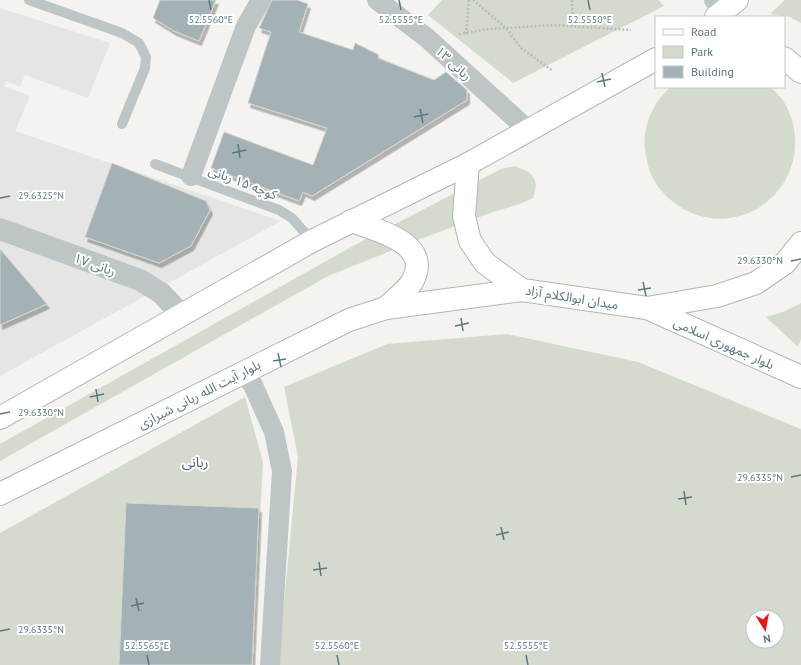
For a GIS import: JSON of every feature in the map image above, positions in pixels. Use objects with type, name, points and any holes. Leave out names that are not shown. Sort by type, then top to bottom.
[{"type":"main road","points":[[785,59],[801,72]]},
{"type":"main road","points":[[0,418],[312,241],[468,164],[655,60]]},
{"type":"main road","name":"میدان ابوالکلام آزاد","points":[[468,164],[464,216],[470,241],[485,262],[522,290],[647,308],[717,296],[756,283],[785,263],[801,243]]},
{"type":"main road","points":[[351,221],[389,235],[406,244],[414,253],[416,271],[411,282],[386,308]]},
{"type":"main road","name":"بلوار آیت الله ربانی شیرازی","points":[[0,494],[349,320],[386,308],[522,290]]},
{"type":"main road","name":"بلوار جمهوری اسلامی","points":[[647,308],[801,378]]},
{"type":"street","points":[[191,176],[246,26],[261,0]]},
{"type":"street","name":"ربانی ۱۳","points":[[377,0],[427,38],[528,130]]},
{"type":"street","name":"ربانی ۱۷","points":[[0,229],[140,280],[161,292],[181,314]]},
{"type":"street","points":[[241,373],[252,383],[274,432],[282,471],[270,665]]},
{"type":"lane","points":[[29,0],[122,33],[139,43],[146,57],[145,68],[122,124]]},
{"type":"lane","name":"کوچه ۱۵ ربانی","points":[[155,164],[191,176],[279,210],[292,218],[312,241]]},
{"type":"path","points":[[466,34],[469,0]]},
{"type":"path","points":[[472,0],[506,28],[521,48],[553,71]]},
{"type":"path","points":[[572,0],[573,25]]},
{"type":"path","points":[[427,38],[466,34],[489,29],[573,25],[631,30]]},
{"type":"shaded area","points":[[0,8],[110,43],[88,98],[25,75],[20,87],[6,81],[4,86],[30,96],[15,131],[281,221],[0,376]]},
{"type":"green space","points":[[442,0],[658,0],[664,6],[513,83],[428,15]]},
{"type":"green space","points":[[785,0],[801,0],[801,23],[790,17],[770,14]]},
{"type":"green space","points":[[670,88],[771,88],[776,92],[788,110],[795,132],[795,140],[792,163],[784,183],[770,199],[753,211],[734,217],[713,218],[692,213],[672,201],[662,191],[649,170],[645,136],[654,108]]},
{"type":"green space","points":[[514,166],[530,173],[533,177],[536,185],[533,198],[423,238],[328,276],[0,461],[0,444],[353,246],[501,169]]},
{"type":"green space","points":[[801,303],[801,339],[798,347],[766,317],[783,312]]},
{"type":"green space","points":[[507,334],[638,362],[801,429],[801,665],[278,665],[298,457],[284,387],[387,344]]},
{"type":"green space","points":[[245,397],[263,462],[252,665],[0,665],[0,533]]},
{"type":"building","points":[[160,0],[216,0],[199,41],[174,31],[153,18]]},
{"type":"building","points":[[272,0],[297,0],[308,4],[299,32],[353,50],[355,43],[379,55],[378,58],[434,80],[446,72],[467,90],[467,100],[312,196],[303,192],[299,201],[211,168],[224,132],[313,165],[327,128],[248,103],[271,32],[259,28]]},
{"type":"building","points":[[112,163],[206,201],[210,210],[191,246],[159,263],[85,237]]},
{"type":"building","points":[[0,249],[47,304],[0,325]]},
{"type":"building","points":[[126,503],[259,508],[252,665],[119,665]]},
{"type":"district","name":"ربانی","points":[[195,462]]}]
